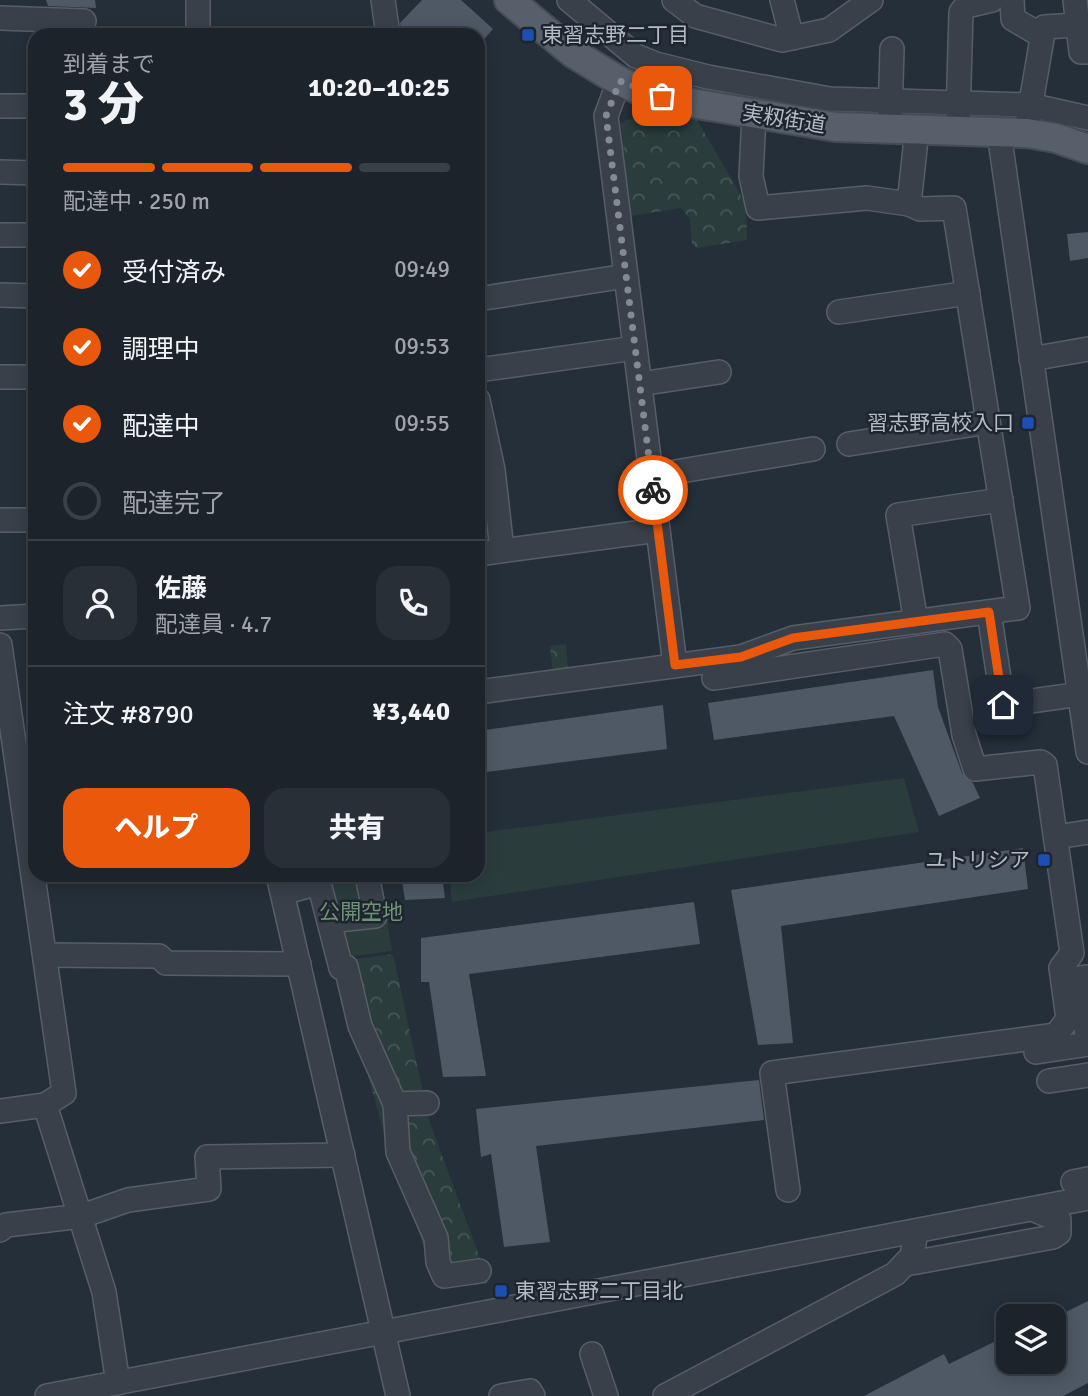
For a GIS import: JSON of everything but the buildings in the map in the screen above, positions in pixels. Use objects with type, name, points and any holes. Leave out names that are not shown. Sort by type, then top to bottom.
[{"type":"main road","name":"実籾街道","points":[[509,0],[573,53],[644,92],[754,115],[836,127],[899,120],[958,118],[999,132],[1056,138],[1088,149]]},
{"type":"street","points":[[198,0],[198,28]]},
{"type":"street","points":[[383,0],[387,28]]},
{"type":"street","points":[[569,0],[622,46],[656,64],[807,96],[899,120],[958,118],[1030,105],[1088,118]]},
{"type":"street","points":[[674,0],[695,16],[716,24],[748,29],[782,40],[829,30],[863,3]]},
{"type":"street","points":[[782,0],[792,38]]},
{"type":"street","points":[[958,118],[961,12],[966,6],[992,0]]},
{"type":"street","points":[[1012,0],[1013,19],[1042,36]]},
{"type":"street","points":[[1075,0],[1081,52],[1088,52]]},
{"type":"street","points":[[0,18],[84,21]]},
{"type":"street","points":[[1027,134],[1044,27],[1078,25]]},
{"type":"street","points":[[892,49],[909,204]]},
{"type":"street","points":[[620,81],[606,116],[675,665]]},
{"type":"street","points":[[0,106],[28,106]]},
{"type":"street","points":[[485,691],[741,657],[793,638],[1018,608],[954,208],[920,209],[909,204],[867,198],[758,208],[751,176],[754,115]]},
{"type":"street","points":[[999,132],[1031,359],[1084,694],[1088,752]]},
{"type":"street","points":[[0,172],[28,173]]},
{"type":"street","points":[[0,235],[28,235]]},
{"type":"street","points":[[485,298],[626,276]]},
{"type":"street","points":[[839,312],[968,293]]},
{"type":"street","points":[[0,295],[28,296]]},
{"type":"street","points":[[485,369],[635,348]]},
{"type":"street","points":[[1031,359],[1088,349]]},
{"type":"street","points":[[640,384],[719,372]]},
{"type":"street","points":[[0,377],[28,377]]},
{"type":"street","points":[[849,443],[988,422]]},
{"type":"street","points":[[485,433],[493,470],[502,550]]},
{"type":"street","points":[[651,476],[813,449]]},
{"type":"street","points":[[916,622],[898,515],[1001,500]]},
{"type":"street","points":[[0,520],[28,520]]},
{"type":"street","points":[[485,553],[658,530]]},
{"type":"street","points":[[989,612],[1003,705],[1084,694]]},
{"type":"street","points":[[0,618],[28,616]]},
{"type":"street","points":[[714,678],[944,644],[950,649],[964,735],[975,769],[1041,762],[1045,765],[1056,837],[1078,921],[1072,953],[1061,968],[1068,1019],[1056,1035],[772,1073],[788,1190]]},
{"type":"street","points":[[0,645],[28,780]]},
{"type":"street","points":[[1056,837],[1088,832]]},
{"type":"street","points":[[0,1111],[45,1105],[64,1093],[35,882]]},
{"type":"street","points":[[280,882],[398,1396]]},
{"type":"street","points":[[295,882],[290,891],[319,883],[341,968],[346,967],[360,1026],[413,1103],[398,1152],[436,1238],[438,1262],[444,1276],[479,1271]]},
{"type":"street","points":[[356,882],[362,917]]},
{"type":"street","points":[[329,921],[375,916],[368,882]]},
{"type":"street","points":[[45,955],[159,956],[166,962],[299,964]]},
{"type":"street","points":[[888,1074],[1088,1044],[1080,978],[1088,977]]},
{"type":"street","points":[[1049,1081],[1088,1075]]},
{"type":"street","points":[[45,1105],[104,1292],[118,1384]]},
{"type":"street","points":[[0,1230],[6,1225],[82,1216],[128,1200],[209,1189],[207,1157],[343,1154]]},
{"type":"street","points":[[54,1395],[1032,1209],[1083,1186]]},
{"type":"street","points":[[906,1265],[1053,1237],[1059,1233],[1059,1220],[1032,1209]]},
{"type":"street","points":[[665,1396],[895,1274],[912,1256],[916,1231]]},
{"type":"street","points":[[592,1354],[607,1396]]},
{"type":"street","points":[[501,1396],[530,1391],[533,1396]]},
{"type":"green space","points":[[640,111],[697,120],[746,204],[747,240],[697,248],[692,245],[690,219],[681,208],[630,216],[621,123],[637,116]]},
{"type":"green space","points":[[566,644],[568,671],[553,673],[550,646]]},
{"type":"green space","points":[[904,778],[919,832],[452,902],[450,882],[485,882],[485,832]]},
{"type":"green space","name":"公開空地","points":[[330,882],[381,882],[392,951],[346,957]]},
{"type":"green space","points":[[393,954],[429,1120],[489,1283],[440,1290],[391,1158],[345,993],[344,961]]},
{"type":"way so far","points":[[653,490],[606,116],[620,81],[644,92],[662,96]]},
{"type":"place","name":"東習志野二丁目","points":[[528,35]]},
{"type":"place","name":"習志野高校入口","points":[[1028,423]]},
{"type":"place","name":"ユトリシア","points":[[1044,860]]},
{"type":"place","name":"東習志野二丁目北","points":[[501,1291]]},
{"type":"route","points":[[653,490],[675,665],[741,657],[793,638],[989,612],[1003,705]]}]
